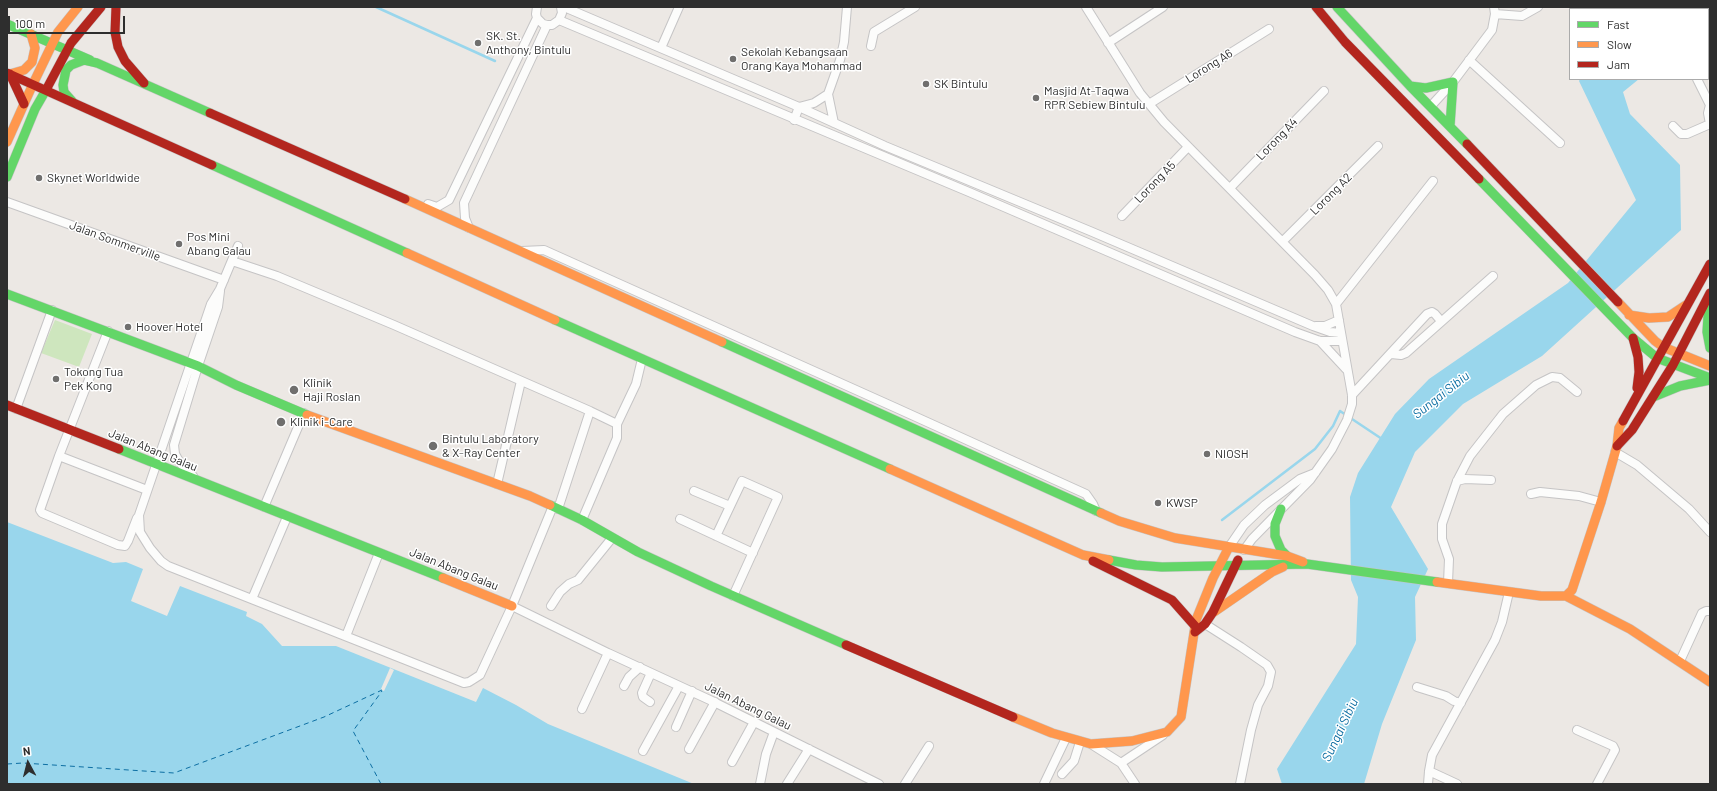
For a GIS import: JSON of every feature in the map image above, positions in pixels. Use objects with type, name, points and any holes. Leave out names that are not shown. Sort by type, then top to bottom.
[{"type":"main road","points":[[8,138],[58,32],[78,7]]},
{"type":"main road","points":[[7,177],[35,109],[67,50],[71,43],[101,7]]},
{"type":"main road","points":[[116,7],[115,32],[118,47],[125,61],[144,83]]},
{"type":"main road","points":[[1316,7],[1345,42],[1560,260],[1607,312],[1633,338],[1657,358],[1710,379]]},
{"type":"main road","points":[[1337,7],[1410,86],[1431,106],[1655,341],[1663,347],[1710,366]]},
{"type":"main road","points":[[7,24],[144,83],[521,251],[1119,521],[1175,538],[1244,550],[1288,561],[1509,592],[1541,596],[1566,596],[1630,629],[1710,682]]},
{"type":"main road","points":[[8,73],[24,70],[32,62],[35,43],[30,34]]},
{"type":"main road","points":[[74,103],[64,92],[63,77],[71,65],[84,60],[90,60]]},
{"type":"main road","points":[[8,73],[642,359],[1083,555],[1172,600],[1177,604],[1195,629]]},
{"type":"main road","points":[[8,73],[24,104]]},
{"type":"main road","points":[[1410,86],[1426,88],[1453,82],[1450,126]]},
{"type":"main road","points":[[1400,97],[1418,107],[1431,106]]},
{"type":"main road","points":[[1566,596],[1572,590],[1601,502],[1616,449],[1619,428],[1710,264]]},
{"type":"main road","points":[[7,294],[108,331],[194,365],[236,385],[304,413],[556,507],[582,520],[612,538],[733,596],[904,671],[1066,738],[1080,742],[1091,744],[1132,741],[1167,732],[1175,725],[1181,717],[1186,677],[1195,629],[1213,578],[1229,547]]},
{"type":"main road","points":[[1710,294],[1707,332],[1710,348]]},
{"type":"main road","points":[[1616,449],[1632,430],[1674,365],[1710,294]]},
{"type":"main road","points":[[1629,315],[1649,318],[1668,316],[1688,303]]},
{"type":"main road","points":[[1633,338],[1638,357],[1639,372],[1636,395]]},
{"type":"main road","points":[[1653,397],[1667,390],[1710,379]]},
{"type":"main road","name":"Jalan Abang Galau","points":[[11,407],[70,429],[512,606]]},
{"type":"main road","points":[[1281,509],[1275,524],[1275,536],[1280,550],[1288,561]]},
{"type":"main road","points":[[1195,629],[1205,624],[1213,612],[1244,550]]},
{"type":"main road","points":[[1083,555],[1129,564],[1162,568],[1288,561]]},
{"type":"main road","points":[[1213,612],[1288,561]]},
{"type":"street","points":[[380,188],[390,188],[435,208],[449,200],[537,18],[537,7]]},
{"type":"street","points":[[537,18],[543,24],[552,25],[559,20],[562,13],[561,7]]},
{"type":"street","points":[[564,7],[836,124],[1342,337]]},
{"type":"street","points":[[661,48],[678,7]]},
{"type":"street","points":[[847,7],[844,42],[840,60],[828,94],[836,124],[883,150],[884,158]]},
{"type":"street","points":[[871,46],[874,32],[915,7]]},
{"type":"street","points":[[1086,7],[1149,104],[1164,122],[1283,241],[1328,290],[1336,304],[1352,395],[1347,420],[1332,449],[1305,486],[1252,538],[1244,550]]},
{"type":"street","points":[[1108,43],[1163,7]]},
{"type":"street","points":[[1431,106],[1453,82],[1492,30],[1495,10],[1522,16],[1538,7]]},
{"type":"street","points":[[559,20],[1281,326],[1320,341],[1347,370]]},
{"type":"street","points":[[469,228],[465,218],[464,203],[547,25]]},
{"type":"street","name":"Lorong A6","points":[[1149,104],[1269,29]]},
{"type":"street","points":[[1469,60],[1560,143]]},
{"type":"street","points":[[1673,126],[1681,134],[1687,134],[1710,124],[1708,113],[1710,105],[1698,80]]},
{"type":"street","name":"Lorong A4","points":[[1230,188],[1324,91]]},
{"type":"street","points":[[799,107],[814,103],[828,94]]},
{"type":"street","points":[[794,120],[799,107]]},
{"type":"street","name":"Lorong A2","points":[[1283,241],[1378,146]]},
{"type":"street","name":"Lorong A5","points":[[1122,216],[1188,147]]},
{"type":"street","points":[[1336,304],[1433,181]]},
{"type":"street","name":"Jalan Sommerville","points":[[7,202],[224,280]]},
{"type":"street","points":[[198,481],[180,463],[175,454],[174,445],[211,304],[220,289],[238,246]]},
{"type":"street","points":[[232,261],[284,279],[617,424]]},
{"type":"street","points":[[1391,354],[1401,355],[1406,353],[1493,276]]},
{"type":"street","points":[[11,407],[52,310]]},
{"type":"street","points":[[1352,395],[1427,314],[1432,312],[1441,321]]},
{"type":"street","points":[[1313,326],[1325,326],[1339,320]]},
{"type":"street","points":[[108,331],[59,456],[40,510],[42,513],[118,545],[125,546],[128,541],[194,365]]},
{"type":"street","points":[[1320,341],[1342,337]]},
{"type":"street","points":[[1404,338],[1414,346]]},
{"type":"street","points":[[582,520],[617,438],[617,424],[636,384],[642,359]]},
{"type":"street","points":[[1448,583],[1449,559],[1443,545],[1441,533],[1442,524],[1457,481],[1470,456],[1503,414],[1536,385],[1552,377],[1560,378],[1577,392]]},
{"type":"street","points":[[497,484],[521,381]]},
{"type":"street","points":[[138,515],[140,532],[160,561],[168,566],[464,682],[469,682],[480,675],[512,606],[556,507],[590,411]]},
{"type":"street","points":[[264,507],[304,413]]},
{"type":"street","points":[[1616,449],[1689,509],[1710,532]]},
{"type":"street","points":[[59,456],[147,490]]},
{"type":"street","points":[[1229,547],[1244,525],[1260,510],[1300,479],[1315,472]]},
{"type":"street","points":[[1457,481],[1465,479],[1491,480]]},
{"type":"street","points":[[716,536],[742,482],[778,497],[733,596]]},
{"type":"street","points":[[694,491],[730,506]]},
{"type":"street","points":[[1531,494],[1540,492],[1579,496],[1601,502]]},
{"type":"street","points":[[252,599],[287,517]]},
{"type":"street","points":[[680,519],[753,553]]},
{"type":"street","points":[[551,606],[560,592],[569,584],[578,580],[612,538]]},
{"type":"street","points":[[346,636],[379,553]]},
{"type":"street","points":[[1428,784],[1428,771],[1432,755],[1495,640],[1502,622],[1509,592]]},
{"type":"street","name":"Jalan Abang Galau","points":[[512,606],[608,653],[715,702],[879,784]]},
{"type":"street","points":[[1680,661],[1702,613],[1710,611]]},
{"type":"street","points":[[1205,624],[1242,647],[1267,665],[1271,672],[1268,686],[1258,705],[1251,730],[1240,784]]},
{"type":"street","points":[[582,709],[608,653]]},
{"type":"street","points":[[624,686],[629,677],[640,668]]},
{"type":"street","points":[[650,702],[643,697],[642,694],[652,673]]},
{"type":"street","points":[[643,751],[679,686]]},
{"type":"street","points":[[1417,687],[1446,696],[1461,703]]},
{"type":"street","points":[[676,727],[692,691]]},
{"type":"street","points":[[689,749],[715,702]]},
{"type":"street","points":[[732,762],[754,722]]},
{"type":"street","points":[[1577,730],[1613,746],[1615,750],[1597,784]]},
{"type":"street","points":[[760,784],[766,754],[774,732]]},
{"type":"street","points":[[1121,763],[1167,732]]},
{"type":"street","points":[[1044,784],[1066,738]]},
{"type":"street","points":[[1062,774],[1074,761],[1080,742]]},
{"type":"street","points":[[1091,744],[1121,763],[1135,784]]},
{"type":"street","points":[[905,784],[929,746]]},
{"type":"street","points":[[787,784],[809,749]]},
{"type":"street","points":[[1428,771],[1457,784]]},
{"type":"green space","points":[[55,320],[92,334],[79,367],[41,353]]},
{"type":"water","points":[[1710,7],[1710,15],[1709,16],[1709,8],[1642,8]]},
{"type":"water","name":"Sungai Sibiu","points":[[1638,80],[1623,92],[1630,114],[1680,165],[1681,230],[1542,356],[1463,404],[1415,452],[1391,507],[1428,569],[1415,597],[1416,640],[1382,724],[1364,784],[1282,784],[1277,769],[1356,644],[1358,597],[1351,580],[1350,497],[1358,473],[1395,414],[1429,379],[1568,283],[1636,200],[1579,81]]},
{"type":"water","points":[[7,522],[113,563],[126,562],[143,569],[131,601],[167,616],[180,586],[247,612],[246,616],[262,624],[282,646],[336,646],[476,702],[483,688],[548,724],[694,784],[7,784]]},
{"type":"pier","points":[[390,668],[394,670],[384,691],[381,689]]},
{"type":"waterway","points":[[376,7],[495,61]]},
{"type":"waterway","points":[[1222,520],[1315,449],[1333,426],[1340,411],[1382,439]]},
{"type":"ferry route","points":[[7,764],[23,763],[174,773],[324,717],[382,690]]},
{"type":"ferry route","points":[[381,784],[353,731],[382,691]]},
{"type":"traffic: fast","points":[[1337,7],[1410,86],[1467,144]]},
{"type":"traffic: fast","points":[[7,24],[90,60]]},
{"type":"traffic: fast","points":[[72,101],[64,92],[63,85],[66,70],[71,65],[84,60],[97,63],[210,113]]},
{"type":"traffic: fast","points":[[1410,86],[1426,88],[1453,82],[1450,126]]},
{"type":"traffic: fast","points":[[7,177],[35,109],[46,90]]},
{"type":"traffic: fast","points":[[212,165],[407,253]]},
{"type":"traffic: fast","points":[[1479,179],[1633,338],[1657,358],[1710,378]]},
{"type":"traffic: fast","points":[[7,294],[198,366],[236,385],[307,415]]},
{"type":"traffic: fast","points":[[1709,300],[1707,332],[1710,348]]},
{"type":"traffic: fast","points":[[555,320],[890,469]]},
{"type":"traffic: fast","points":[[722,342],[1101,513]]},
{"type":"traffic: fast","points":[[1653,397],[1680,386],[1710,380]]},
{"type":"traffic: fast","points":[[119,449],[443,578]]},
{"type":"traffic: fast","points":[[550,505],[582,520],[638,552],[711,586],[846,645]]},
{"type":"traffic: fast","points":[[1281,509],[1275,524],[1275,536],[1281,550],[1287,556]]},
{"type":"traffic: fast","points":[[1109,560],[1136,565],[1162,567],[1307,564],[1437,582]]},
{"type":"traffic: slow","points":[[33,84],[58,32],[78,7]]},
{"type":"traffic: slow","points":[[10,74],[24,70],[32,62],[35,48],[31,34]]},
{"type":"traffic: slow","points":[[7,142],[33,84]]},
{"type":"traffic: slow","points":[[405,199],[722,342]]},
{"type":"traffic: slow","points":[[407,253],[555,320]]},
{"type":"traffic: slow","points":[[1618,302],[1655,341],[1663,347],[1710,366]]},
{"type":"traffic: slow","points":[[1629,315],[1649,318],[1668,317],[1686,305]]},
{"type":"traffic: slow","points":[[307,415],[530,496],[550,505]]},
{"type":"traffic: slow","points":[[1566,596],[1572,590],[1601,502],[1617,446],[1619,428],[1623,421]]},
{"type":"traffic: slow","points":[[890,469],[1083,555],[1109,560]]},
{"type":"traffic: slow","points":[[1101,513],[1119,521],[1175,538],[1287,556],[1303,562]]},
{"type":"traffic: slow","points":[[1013,717],[1052,733],[1091,744],[1132,741],[1167,732],[1181,717],[1196,620],[1213,578],[1229,547]]},
{"type":"traffic: slow","points":[[1214,612],[1272,572],[1283,567]]},
{"type":"traffic: slow","points":[[443,578],[512,606]]},
{"type":"traffic: slow","points":[[1437,582],[1541,596],[1566,596],[1630,629],[1710,682]]},
{"type":"traffic: jam","points":[[46,90],[71,43],[101,7]]},
{"type":"traffic: jam","points":[[116,7],[115,32],[118,47],[125,61],[144,83]]},
{"type":"traffic: jam","points":[[1316,7],[1345,42],[1479,179]]},
{"type":"traffic: jam","points":[[7,73],[212,165]]},
{"type":"traffic: jam","points":[[10,74],[24,104]]},
{"type":"traffic: jam","points":[[210,113],[405,199]]},
{"type":"traffic: jam","points":[[1467,144],[1618,302]]},
{"type":"traffic: jam","points":[[1623,421],[1710,264]]},
{"type":"traffic: jam","points":[[1617,446],[1632,430],[1673,365],[1710,293]]},
{"type":"traffic: jam","points":[[1633,338],[1638,357],[1639,372],[1637,388]]},
{"type":"traffic: jam","points":[[7,405],[119,449]]},
{"type":"traffic: jam","points":[[1195,632],[1205,624],[1213,612],[1238,560]]},
{"type":"traffic: jam","points":[[1093,561],[1172,600],[1195,626]]},
{"type":"traffic: jam","points":[[846,645],[1013,717]]},
{"type":"place","name":"SK. St. Anthony, Bintulu","points":[[478,43]]},
{"type":"place","name":"Sekolah Kebangsaan Orang Kaya Mohammad","points":[[733,59]]},
{"type":"place","name":"SK Bintulu","points":[[926,84]]},
{"type":"place","name":"Masjid At-Taqwa RPR Sebiew Bintulu","points":[[1036,98]]},
{"type":"place","name":"Skynet Worldwide","points":[[39,178]]},
{"type":"place","name":"Pos Mini Abang Galau","points":[[179,244]]},
{"type":"place","name":"Hoover Hotel","points":[[128,327]]},
{"type":"place","name":"Tokong Tua Pek Kong","points":[[56,379]]},
{"type":"place","name":"Klinik Haji Roslan","points":[[294,390]]},
{"type":"place","name":"Klinik i-Care","points":[[281,422]]},
{"type":"place","name":"Bintulu Laboratory & X-Ray Center","points":[[433,446]]},
{"type":"place","name":"NIOSH","points":[[1207,454]]},
{"type":"place","name":"KWSP","points":[[1158,503]]}]
